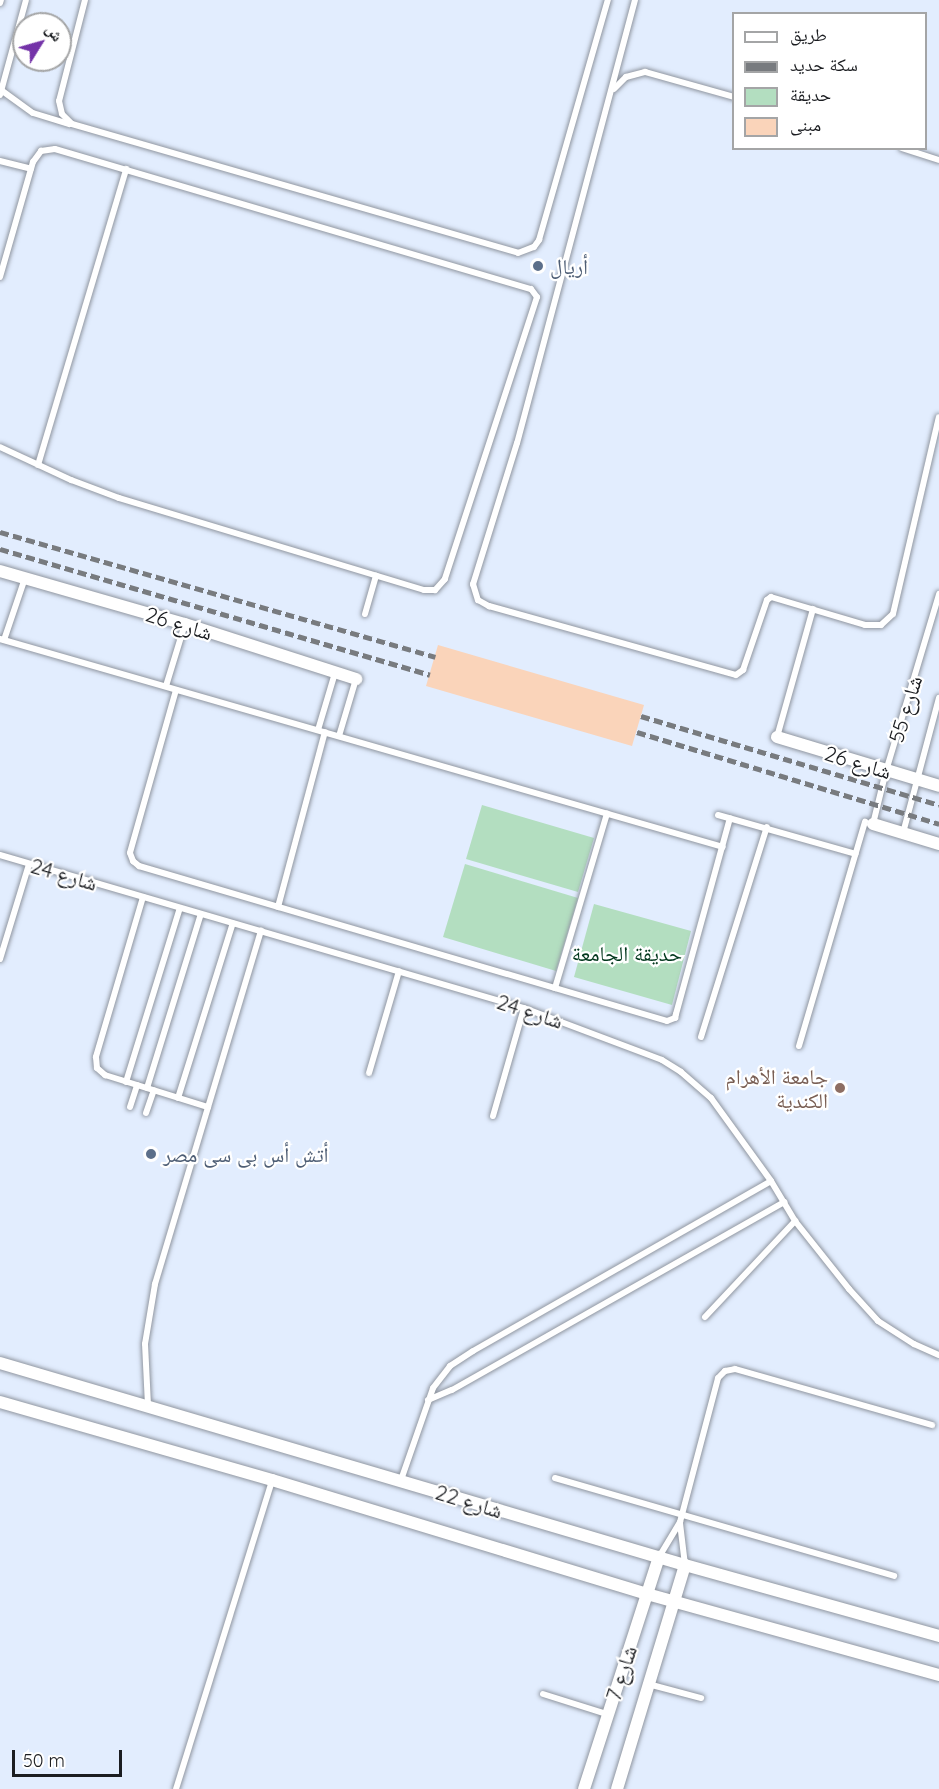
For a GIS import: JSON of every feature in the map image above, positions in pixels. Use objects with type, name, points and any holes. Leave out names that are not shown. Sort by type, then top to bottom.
[{"type":"street","name":"شارع 26","points":[[0,571],[185,624],[356,679]]},
{"type":"street","name":"شارع 26","points":[[777,737],[939,786]]},
{"type":"street","points":[[869,823],[939,844]]},
{"type":"street","name":"شارع 22","points":[[0,1363],[685,1565],[939,1636]]},
{"type":"street","name":"شارع 22","points":[[0,1402],[272,1480],[647,1594],[939,1675]]},
{"type":"street","name":"شارع 7","points":[[584,1789],[659,1557]]},
{"type":"street","name":"شارع 7","points":[[618,1789],[648,1684],[676,1602],[685,1565]]},
{"type":"lane","points":[[26,0],[1,92],[33,113],[509,252],[527,251],[539,240],[608,0]]},
{"type":"lane","points":[[72,124],[62,114],[59,101],[86,0]]},
{"type":"lane","points":[[635,0],[517,443],[473,584],[475,595],[489,606],[736,675],[743,670],[768,599],[773,597],[873,627],[881,625],[892,614],[939,417]]},
{"type":"lane","points":[[612,92],[626,77],[645,72],[732,96]]},
{"type":"lane","points":[[0,277],[36,156],[48,148],[520,286],[536,292],[537,300],[443,584],[429,591],[119,498],[0,447]]},
{"type":"lane","points":[[908,150],[939,160]]},
{"type":"lane","points":[[0,161],[31,170]]},
{"type":"lane","points":[[38,465],[126,169]]},
{"type":"lane","points":[[365,614],[376,576]]},
{"type":"lane","points":[[25,578],[2,639],[723,848]]},
{"type":"lane","name":"شارع 55","points":[[799,1046],[856,854],[886,771],[939,594]]},
{"type":"lane","points":[[777,737],[813,609]]},
{"type":"lane","points":[[166,686],[185,624]]},
{"type":"lane","points":[[318,730],[336,672]]},
{"type":"lane","points":[[339,736],[356,679]]},
{"type":"lane","points":[[176,690],[130,853],[133,861],[139,866],[667,1021],[675,1018],[730,818]]},
{"type":"lane","name":"شارع 55","points":[[903,833],[939,698]]},
{"type":"lane","points":[[278,906],[325,732]]},
{"type":"lane","points":[[555,988],[607,814]]},
{"type":"lane","points":[[718,815],[856,854]]},
{"type":"lane","points":[[701,1038],[766,827]]},
{"type":"lane","name":"شارع 24","points":[[0,855],[524,1008],[641,1050],[681,1072],[711,1098],[771,1181],[795,1221],[849,1289],[878,1321],[914,1344],[939,1355]]},
{"type":"lane","points":[[0,959],[29,864]]},
{"type":"lane","points":[[143,897],[96,1057],[101,1072],[208,1107]]},
{"type":"lane","points":[[126,1082],[180,908]]},
{"type":"lane","points":[[146,1113],[201,914]]},
{"type":"lane","points":[[178,1098],[234,923]]},
{"type":"lane","points":[[148,1405],[145,1344],[149,1314],[163,1253],[261,931]]},
{"type":"lane","points":[[369,1073],[399,971]]},
{"type":"lane","points":[[493,1116],[524,1008]]},
{"type":"lane","points":[[130,1107],[137,1085]]},
{"type":"lane","points":[[401,1480],[428,1400],[441,1376],[461,1358],[771,1181]]},
{"type":"lane","points":[[428,1400],[452,1390],[784,1202]]},
{"type":"lane","points":[[705,1317],[795,1221]]},
{"type":"lane","points":[[659,1557],[683,1514],[718,1378],[730,1369],[932,1425]]},
{"type":"lane","points":[[555,1478],[894,1576]]},
{"type":"lane","points":[[176,1789],[272,1480]]},
{"type":"lane","points":[[680,1522],[685,1565]]},
{"type":"lane","points":[[648,1684],[701,1698]]},
{"type":"lane","points":[[543,1694],[607,1714]]},
{"type":"shaded area","points":[[0,0],[939,0],[939,1789],[0,1789]]},
{"type":"green space","points":[[482,805],[594,838],[578,892],[466,859]]},
{"type":"green space","points":[[465,864],[578,898],[556,971],[443,937]]},
{"type":"green space","name":"حديقة الجامعة","points":[[594,904],[691,931],[672,1005],[574,977]]},
{"type":"building","points":[[438,645],[644,705],[632,746],[426,686]]},
{"type":"railway","points":[[0,532],[435,657]]},
{"type":"railway","points":[[0,549],[430,675]]},
{"type":"railway","points":[[641,716],[939,805]]},
{"type":"railway","points":[[637,732],[939,824]]},
{"type":"place","name":"أريال","points":[[538,266]]},
{"type":"place","name":"جامعة الأهرام الكندية","points":[[840,1088]]},
{"type":"place","name":"أتش أس بى سى مصر","points":[[151,1154]]}]
